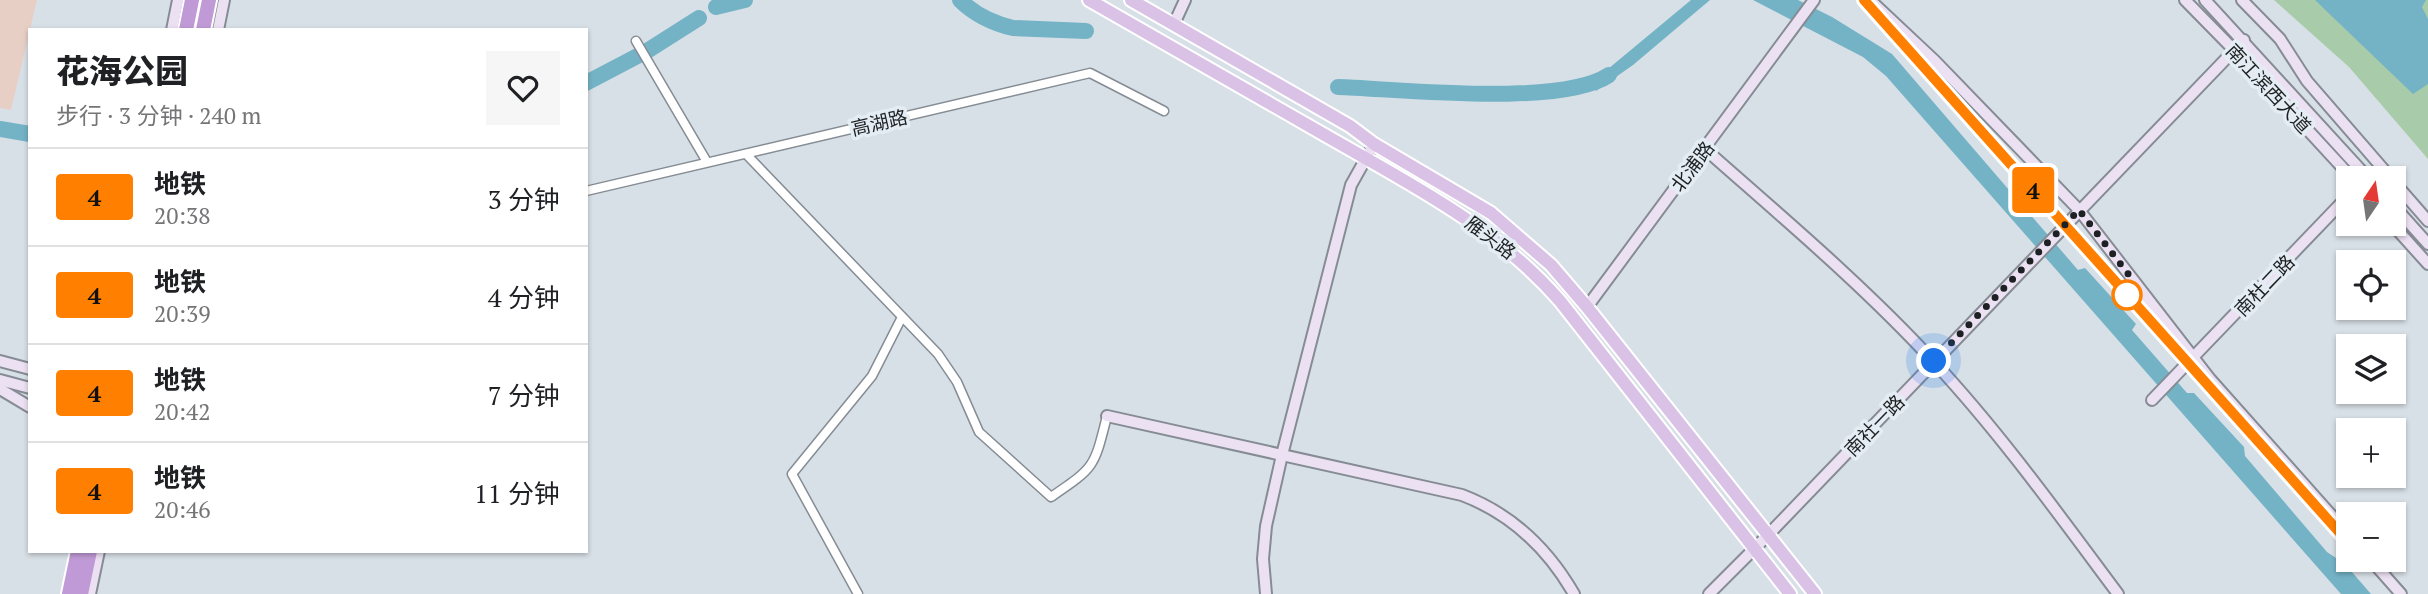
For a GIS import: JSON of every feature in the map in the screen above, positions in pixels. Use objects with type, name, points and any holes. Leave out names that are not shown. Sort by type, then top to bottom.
[{"type":"highway","points":[[186,28],[192,0]]},
{"type":"highway","points":[[203,28],[209,0]]},
{"type":"highway","points":[[69,594],[76,553]]},
{"type":"highway","points":[[81,594],[90,553]]},
{"type":"main road","name":"雁头路","points":[[1089,0],[1366,158],[1483,229],[1538,277],[1580,326],[1790,594]]},
{"type":"main road","name":"雁头路","points":[[1131,0],[1350,126],[1374,144],[1497,218],[1551,265],[1587,307],[1815,594]]},
{"type":"street","points":[[172,28],[178,0]]},
{"type":"street","points":[[218,28],[224,0]]},
{"type":"street","points":[[1174,24],[1185,0]]},
{"type":"street","name":"北浦路","points":[[1587,307],[1814,0]]},
{"type":"street","points":[[1870,0],[1935,61],[2079,210],[2194,359],[2336,520]]},
{"type":"street","name":"南江滨西大道","points":[[2185,0],[2342,166]]},
{"type":"street","name":"南江滨西大道","points":[[2205,0],[2356,166]]},
{"type":"street","points":[[2242,0],[2280,39],[2307,81],[2381,166]]},
{"type":"street","points":[[2079,210],[2244,40]]},
{"type":"street","points":[[636,41],[707,163]]},
{"type":"street","name":"高湖路","points":[[588,191],[1090,73],[1164,111]]},
{"type":"street","points":[[1266,594],[1263,559],[1266,526],[1282,454],[1351,185],[1374,144]]},
{"type":"street","points":[[1705,149],[1813,244],[1934,361],[2040,490],[2118,594]]},
{"type":"street","points":[[746,154],[944,363],[957,382],[979,432],[1051,497],[1083,475],[1093,464],[1107,416],[1445,490],[1479,502],[1509,519],[1535,541],[1554,562],[1574,594]]},
{"type":"street","points":[[2406,195],[2428,220]]},
{"type":"street","name":"南杜二路","points":[[2152,400],[2336,209]]},
{"type":"street","name":"南社一路","points":[[1709,594],[2079,210]]},
{"type":"street","points":[[2406,219],[2428,244]]},
{"type":"street","points":[[2403,236],[2428,264]]},
{"type":"street","points":[[858,594],[792,474],[872,376],[902,317]]},
{"type":"street","points":[[4,362],[28,366]]},
{"type":"street","points":[[0,380],[26,386]]},
{"type":"street","points":[[0,389],[28,406]]},
{"type":"street","points":[[63,594],[75,553]]},
{"type":"street","points":[[90,594],[99,553]]},
{"type":"street","points":[[2382,572],[2402,594]]},
{"type":"shaded area","points":[[0,0],[37,0],[30,28],[28,28],[11,110],[0,108]]},
{"type":"green space","points":[[2274,0],[2428,0],[2428,159],[2349,67]]},
{"type":"water","points":[[1691,0],[1710,0],[1633,65],[1596,91],[1589,79],[1608,69]]},
{"type":"water","points":[[1753,0],[1798,0],[1832,17],[1892,54],[2078,270],[2085,268],[2136,324],[2132,330],[2187,393],[2194,393],[2244,447],[2245,456],[2327,552],[2336,558],[2336,572],[2352,572],[2371,594],[2341,594],[1886,76],[1863,57]]},
{"type":"water","points":[[2315,0],[2426,0],[2422,7],[2428,19],[2428,84],[2413,94]]},
{"type":"waterway","points":[[716,7],[745,0]]},
{"type":"waterway","points":[[960,0],[984,18],[1013,28],[1086,31]]},
{"type":"waterway","points":[[588,82],[647,51],[699,18]]},
{"type":"waterway","points":[[1338,87],[1438,93],[1519,93],[1555,91],[1586,85],[1609,75]]},
{"type":"waterway","points":[[0,129],[28,134]]},
{"type":"metro line","name":"4","points":[[1864,0],[2336,529]]},
{"type":"route","points":[[1934,361],[2079,210],[2132,279],[2127,295]]}]
